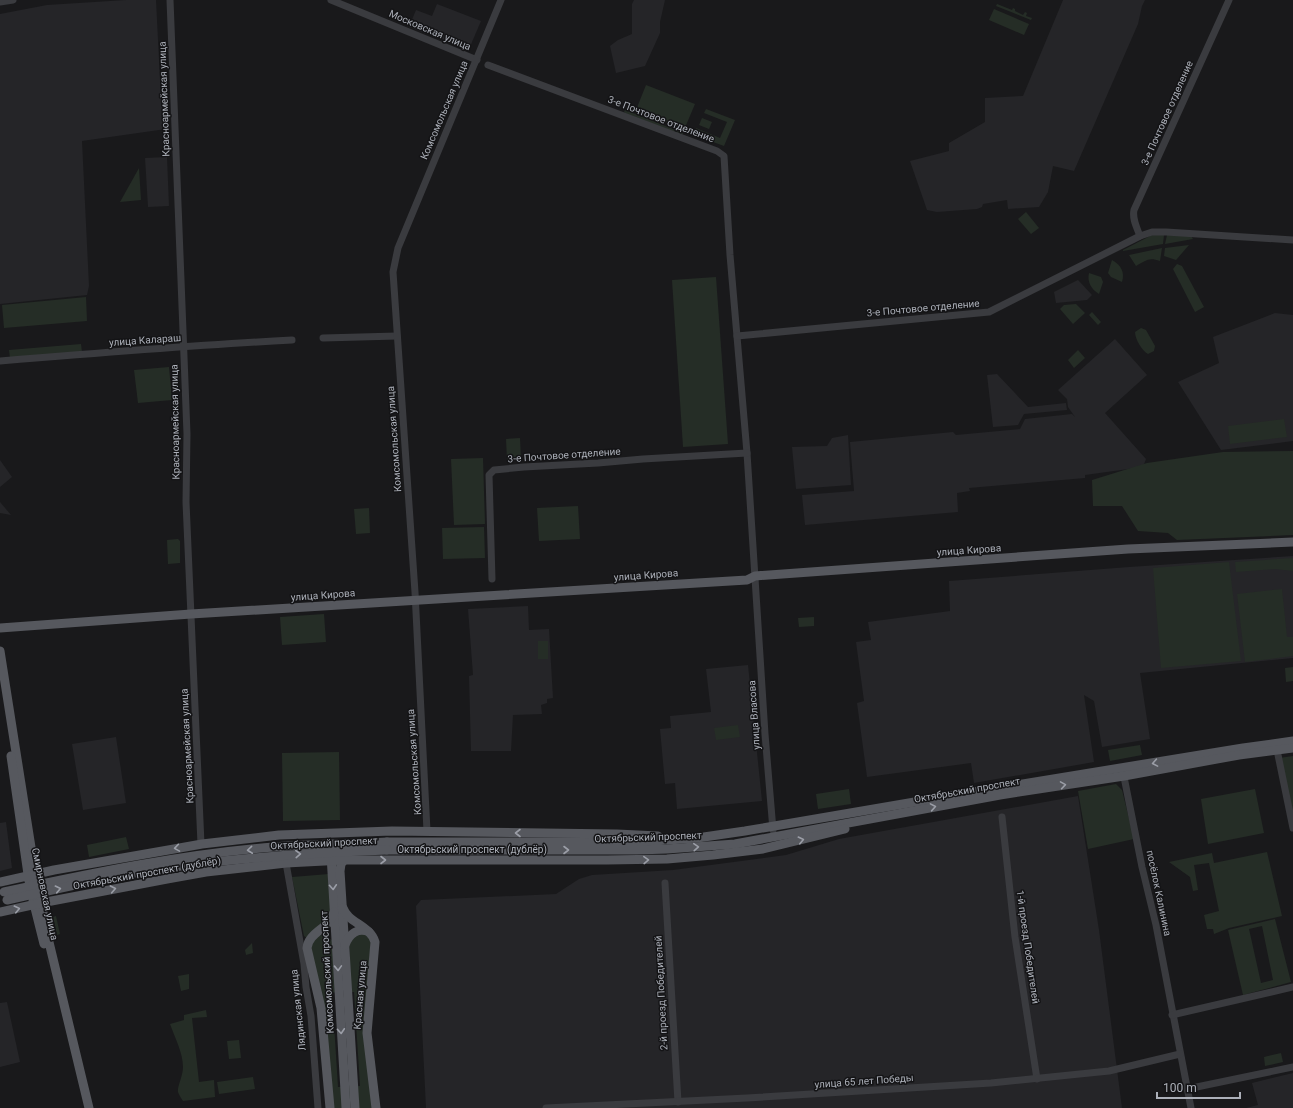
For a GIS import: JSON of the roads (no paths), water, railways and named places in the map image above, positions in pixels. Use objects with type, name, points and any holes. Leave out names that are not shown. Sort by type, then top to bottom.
[{"type":"main road","name":"улица Кирова","points":[[2,629],[192,614],[747,580],[755,576],[1128,549],[1293,542]]},
{"type":"main road","name":"Смирновская улица","points":[[0,651],[31,875]]},
{"type":"main road","name":"Смирновская улица","points":[[0,681],[31,875],[41,903],[84,1108]]},
{"type":"main road","name":"Октябрьский проспект","points":[[387,846],[667,850],[735,844],[1270,744],[1293,741]]},
{"type":"main road","name":"Октябрьский проспект","points":[[3,897],[127,875],[229,860],[387,846],[640,842],[697,838],[1123,772],[1293,748]]},
{"type":"main road","name":"Октябрьский проспект (дублёр)","points":[[0,912],[206,872],[286,863],[344,860],[647,860],[713,856],[763,849],[830,833],[894,814]]},
{"type":"main road","name":"Октябрьский проспект (дублёр)","points":[[0,882],[202,844],[279,836],[427,831],[616,834],[697,838]]},
{"type":"main road","name":"Комсомольский проспект","points":[[332,834],[331,861],[338,908],[341,946],[346,1108]]},
{"type":"main road","name":"Комсомольский проспект","points":[[338,908],[340,871],[341,864],[344,860]]},
{"type":"main road","name":"Смирновская улица","points":[[41,903],[89,1108]]},
{"type":"main road","points":[[316,933],[329,923],[338,908],[370,933]]},
{"type":"main road","points":[[316,933],[321,932],[328,934],[341,946],[355,932],[362,930],[370,933]]},
{"type":"main road","name":"Лядинская улица","points":[[316,933],[310,939],[307,948],[321,1008],[330,1108]]},
{"type":"main road","name":"Красная улица","points":[[370,933],[374,939],[375,951],[367,1033],[376,1108]]},
{"type":"main road","name":"Комсомольский проспект","points":[[343,992],[355,1108]]},
{"type":"street","points":[[0,2],[13,0]]},
{"type":"street","name":"Красноармейская улица","points":[[170,0],[187,434],[186,502],[202,844]]},
{"type":"street","name":"Московская улица","points":[[331,0],[476,60]]},
{"type":"street","name":"Комсомольская улица","points":[[427,831],[415,600],[393,272],[398,248],[422,186],[501,0]]},
{"type":"street","name":"3-е Почтовое отделение","points":[[1140,236],[1134,220],[1134,210],[1229,0]]},
{"type":"street","name":"3-е Почтовое отделение","points":[[488,65],[717,151],[724,156],[730,255],[747,453],[755,576]]},
{"type":"street","name":"3-е Почтовое отделение","points":[[737,336],[989,312],[1140,236],[1152,232],[1293,240]]},
{"type":"street","points":[[323,338],[397,336]]},
{"type":"street","name":"улица Калараш","points":[[0,361],[151,348],[292,340]]},
{"type":"street","name":"3-е Почтовое отделение","points":[[492,579],[489,475],[494,470],[747,453]]},
{"type":"street","name":"улица Власова","points":[[755,576],[765,734],[774,825],[773,837]]},
{"type":"street","points":[[1277,750],[1293,828]]},
{"type":"street","name":"посёлок Калинина","points":[[1123,772],[1142,867],[1156,925],[1191,1108]]},
{"type":"street","name":"1-й проезд Победителей","points":[[1002,817],[1015,937],[1037,1079]]},
{"type":"street","points":[[763,849],[769,844],[773,837]]},
{"type":"street","points":[[202,844],[216,849],[219,859],[214,868],[206,872]]},
{"type":"street","name":"Лядинская улица","points":[[286,863],[304,964],[312,1024],[318,1108]]},
{"type":"street","name":"2-й проезд Победителей","points":[[665,883],[678,1102]]},
{"type":"street","points":[[1172,1015],[1293,987]]},
{"type":"street","name":"улица 65 лет Победы","points":[[546,1108],[678,1102],[967,1085],[1109,1071],[1180,1054]]},
{"type":"street","points":[[1187,1089],[1293,1067]]}]
